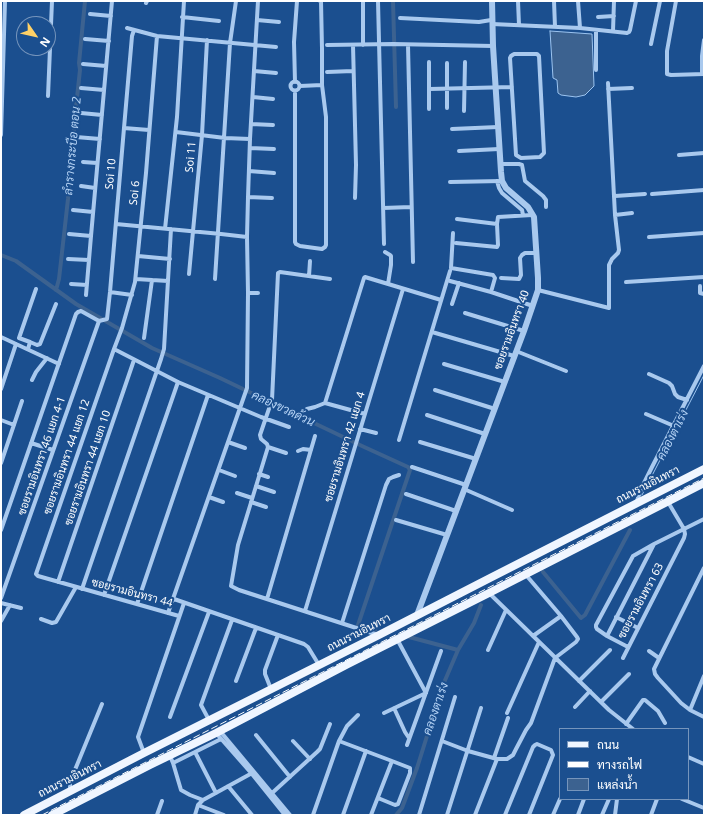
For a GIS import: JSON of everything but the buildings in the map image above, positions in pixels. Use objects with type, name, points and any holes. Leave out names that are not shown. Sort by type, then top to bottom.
[{"type":"main road","points":[[683,480],[704,465]]},
{"type":"main road","name":"ถนนรามอินทรา","points":[[24,815],[704,469]]},
{"type":"main road","name":"ถนนรามอินทรา","points":[[52,815],[150,765],[171,759],[397,639],[489,594],[704,483]]},
{"type":"main road","points":[[417,615],[418,629]]},
{"type":"main road","points":[[144,753],[150,765]]},
{"type":"street","points":[[1,135],[5,1]]},
{"type":"street","points":[[48,96],[52,1]]},
{"type":"street","points":[[86,295],[112,1]]},
{"type":"street","points":[[165,229],[176,132],[184,1]]},
{"type":"street","points":[[215,279],[230,43],[236,1]]},
{"type":"street","points":[[168,613],[246,390],[248,197],[258,1]]},
{"type":"street","points":[[297,1],[294,42],[295,82],[291,86],[292,90],[295,91],[295,242],[300,246],[322,249],[326,245],[327,155],[326,117],[322,86],[320,1]]},
{"type":"street","points":[[363,1],[363,45]]},
{"type":"street","points":[[378,1],[384,244]]},
{"type":"street","points":[[492,1],[493,46],[500,164],[499,188],[502,193],[522,210],[523,215]]},
{"type":"street","points":[[518,1],[519,26]]},
{"type":"street","points":[[554,1],[555,27]]},
{"type":"street","points":[[578,1],[580,28]]},
{"type":"street","points":[[613,31],[614,1]]},
{"type":"street","points":[[400,18],[492,22],[519,26],[580,28],[629,32],[636,1]]},
{"type":"street","points":[[651,44],[660,1]]},
{"type":"street","points":[[676,1],[666,51],[667,74],[671,76],[703,74],[702,56],[704,40]]},
{"type":"street","points":[[90,14],[111,16]]},
{"type":"street","points":[[598,17],[614,16]]},
{"type":"street","points":[[182,17],[219,20]]},
{"type":"street","points":[[257,20],[279,22]]},
{"type":"street","points":[[128,28],[157,36],[276,47]]},
{"type":"street","name":"Soi 10","points":[[99,321],[107,319],[132,36],[134,30]]},
{"type":"street","points":[[596,30],[596,70]]},
{"type":"street","name":"Soi 6","points":[[114,348],[121,330],[136,279],[157,36]]},
{"type":"street","points":[[85,39],[109,41]]},
{"type":"street","name":"Soi 11","points":[[190,274],[202,135],[207,40]]},
{"type":"street","points":[[327,46],[394,44],[493,46]]},
{"type":"street","points":[[353,45],[356,165],[355,198]]},
{"type":"street","points":[[408,45],[413,262]]},
{"type":"street","points":[[514,54],[538,54],[544,153],[540,157],[521,158],[516,155],[512,88],[511,56],[514,54]]},
{"type":"street","points":[[429,109],[430,62]]},
{"type":"street","points":[[464,111],[465,62]]},
{"type":"street","points":[[446,108],[447,63]]},
{"type":"street","points":[[83,64],[106,66]]},
{"type":"street","points":[[254,71],[276,73]]},
{"type":"street","points":[[327,72],[353,71]]},
{"type":"street","points":[[295,82],[298,82],[300,86],[322,86]]},
{"type":"street","points":[[538,290],[608,308],[609,265],[618,253],[618,250],[608,83]]},
{"type":"street","points":[[295,91],[298,90],[300,86]]},
{"type":"street","points":[[81,88],[104,90]]},
{"type":"street","points":[[430,89],[512,88]]},
{"type":"street","points":[[608,89],[632,88]]},
{"type":"street","points":[[252,97],[273,99]]},
{"type":"street","points":[[81,113],[102,115]]},
{"type":"street","points":[[251,124],[273,126]]},
{"type":"street","points":[[452,129],[498,127]]},
{"type":"street","points":[[124,128],[149,130]]},
{"type":"street","points":[[176,132],[225,138],[250,139]]},
{"type":"street","points":[[76,137],[100,139]]},
{"type":"street","points":[[250,148],[274,149]]},
{"type":"street","points":[[459,151],[499,149]]},
{"type":"street","points":[[679,155],[704,153]]},
{"type":"street","points":[[83,162],[97,163]]},
{"type":"street","points":[[500,164],[522,164],[525,181],[543,196],[546,200],[546,207]]},
{"type":"street","points":[[249,171],[274,173]]},
{"type":"street","points":[[450,182],[500,181]]},
{"type":"street","points":[[456,243],[497,247],[498,217],[532,215],[528,207],[500,181]]},
{"type":"street","points":[[81,186],[95,188]]},
{"type":"street","points":[[652,194],[704,190]]},
{"type":"street","points":[[615,196],[645,194]]},
{"type":"street","points":[[248,197],[272,198]]},
{"type":"street","points":[[383,208],[411,206]]},
{"type":"street","points":[[73,210],[93,212]]},
{"type":"street","points":[[616,214],[632,213]]},
{"type":"street","name":"ซอยรามอินทรา 40","points":[[417,615],[495,409],[538,290],[534,217],[532,215]]},
{"type":"street","points":[[457,220],[497,224]]},
{"type":"street","points":[[116,224],[247,237]]},
{"type":"street","points":[[82,589],[164,349],[171,229]]},
{"type":"street","points":[[453,233],[451,268],[493,276],[495,278],[491,292]]},
{"type":"street","points":[[649,237],[704,233]]},
{"type":"street","points":[[68,234],[91,236]]},
{"type":"street","points":[[385,252],[391,256],[388,284]]},
{"type":"street","points":[[501,278],[519,279],[521,275],[520,258],[525,253],[536,253]]},
{"type":"street","points":[[138,256],[170,258]]},
{"type":"street","points":[[68,259],[89,260]]},
{"type":"street","points":[[309,276],[310,261]]},
{"type":"street","points":[[399,440],[450,271]]},
{"type":"street","points":[[286,453],[268,446],[260,437],[272,400],[278,273],[280,272],[330,279]]},
{"type":"street","points":[[325,403],[363,279],[366,277],[441,300]]},
{"type":"street","points":[[626,282],[704,277]]},
{"type":"street","points":[[136,279],[168,281]]},
{"type":"street","points":[[144,338],[152,280]]},
{"type":"street","points":[[450,281],[491,292],[533,306]]},
{"type":"street","points":[[452,304],[459,283]]},
{"type":"street","points":[[71,284],[87,285]]},
{"type":"street","points":[[700,286],[700,292],[704,294]]},
{"type":"street","points":[[36,289],[20,338],[37,345],[40,344],[56,304]]},
{"type":"street","name":"ซอยรามอินทรา 42 แยก 4","points":[[304,611],[403,289]]},
{"type":"street","points":[[110,292],[132,295]]},
{"type":"street","points":[[248,293],[258,293]]},
{"type":"street","points":[[1,530],[76,314],[81,311],[99,321]]},
{"type":"street","points":[[465,313],[524,331]]},
{"type":"street","name":"ซอยรามอินทรา 46 แยก 4-1","points":[[1,598],[99,321]]},
{"type":"street","points":[[432,332],[515,353],[566,371]]},
{"type":"street","points":[[1,337],[59,364]]},
{"type":"street","points":[[28,350],[30,342]]},
{"type":"street","points":[[1,389],[16,344]]},
{"type":"street","points":[[114,348],[134,360],[178,382],[240,408],[289,426]]},
{"type":"street","name":"ซอยรามอินทรา 44 แยก 12","points":[[36,572],[114,348]]},
{"type":"street","points":[[32,380],[36,372],[47,358]]},
{"type":"street","name":"ซอยรามอินทรา 44 แยก 10","points":[[58,582],[134,360]]},
{"type":"street","points":[[444,364],[505,382]]},
{"type":"street","points":[[636,504],[640,489],[704,366]]},
{"type":"street","points":[[649,374],[669,383],[678,397],[687,400]]},
{"type":"street","points":[[104,595],[178,382]]},
{"type":"street","points":[[435,390],[495,409]]},
{"type":"street","points":[[137,604],[208,395]]},
{"type":"street","points":[[1,463],[22,401]]},
{"type":"street","points":[[307,409],[325,403],[365,414]]},
{"type":"street","points":[[646,414],[674,426]]},
{"type":"street","points":[[427,415],[485,434]]},
{"type":"street","points":[[1,420],[14,425]]},
{"type":"street","points":[[360,429],[376,433]]},
{"type":"street","points":[[267,599],[315,436]]},
{"type":"street","points":[[228,442],[245,448]]},
{"type":"street","points":[[420,442],[476,459]]},
{"type":"street","points":[[31,443],[53,450]]},
{"type":"street","points":[[268,446],[236,553],[231,586],[379,635]]},
{"type":"street","points":[[298,451],[303,449],[311,450]]},
{"type":"street","points":[[412,467],[465,487],[512,510]]},
{"type":"street","points":[[219,470],[235,476]]},
{"type":"street","points":[[259,474],[268,477]]},
{"type":"street","points":[[342,623],[387,482],[393,477],[399,475]]},
{"type":"street","points":[[256,486],[274,492]]},
{"type":"street","points":[[237,493],[266,507]]},
{"type":"street","points":[[406,494],[456,512]]},
{"type":"street","points":[[209,497],[223,502]]},
{"type":"street","points":[[668,502],[684,529]]},
{"type":"street","points":[[607,636],[654,544],[704,519]]},
{"type":"street","points":[[396,520],[448,535]]},
{"type":"street","name":"ซอยรามอินทรา 63","points":[[654,544],[634,554],[596,625],[598,629],[607,636],[628,647],[684,538],[684,529]]},
{"type":"street","points":[[704,568],[654,670],[658,678],[681,703],[690,710],[704,717]]},
{"type":"street","name":"ซอยรามอินทรา 44","points":[[36,572],[36,575],[38,576],[179,616],[138,737],[144,753]]},
{"type":"street","points":[[442,741],[495,759],[508,759],[513,755],[531,723],[555,658],[578,639],[561,616],[526,575]]},
{"type":"street","points":[[41,618],[52,623],[56,622],[76,587]]},
{"type":"street","points":[[489,594],[627,726],[643,700],[658,711],[665,723]]},
{"type":"street","points":[[174,599],[306,646],[320,665]]},
{"type":"street","points":[[1,603],[21,608]]},
{"type":"street","points":[[179,616],[184,603]]},
{"type":"street","points":[[1,621],[10,605]]},
{"type":"street","points":[[488,650],[506,610]]},
{"type":"street","points":[[170,718],[209,612]]},
{"type":"street","points":[[533,636],[561,616]]},
{"type":"street","points":[[616,617],[638,628]]},
{"type":"street","points":[[210,720],[201,705],[232,620]]},
{"type":"street","points":[[236,681],[256,628]]},
{"type":"street","points":[[272,689],[265,674],[265,670],[278,635]]},
{"type":"street","points":[[397,639],[426,693]]},
{"type":"street","points":[[507,713],[539,642]]},
{"type":"street","points":[[623,658],[628,647]]},
{"type":"street","points":[[579,681],[610,650]]},
{"type":"street","points":[[407,745],[441,651]]},
{"type":"street","points":[[649,651],[659,658]]},
{"type":"street","points":[[601,702],[629,674]]},
{"type":"street","points":[[690,710],[704,676]]},
{"type":"street","points":[[575,707],[590,692]]},
{"type":"street","points":[[384,713],[426,693]]},
{"type":"street","points":[[419,815],[455,697]]},
{"type":"street","points":[[71,791],[70,782],[102,704]]},
{"type":"street","points":[[394,708],[409,738]]},
{"type":"street","points":[[447,815],[481,708]]},
{"type":"street","points":[[313,815],[338,741],[346,726],[358,715]]},
{"type":"street","points":[[476,815],[508,718]]},
{"type":"street","points":[[272,794],[320,749],[330,724]]},
{"type":"street","points":[[203,800],[181,790],[171,759],[195,752],[219,734]]},
{"type":"street","points":[[219,734],[290,815]]},
{"type":"street","points":[[219,734],[253,773],[284,815]]},
{"type":"street","points":[[256,735],[290,777]]},
{"type":"street","points":[[293,741],[310,759]]},
{"type":"street","points":[[338,741],[410,769],[410,773],[398,804],[395,805],[378,798]]},
{"type":"street","points":[[505,815],[533,747],[537,744],[550,750],[553,755],[529,815]]},
{"type":"street","points":[[343,815],[366,751]]},
{"type":"street","points":[[195,752],[216,793]]},
{"type":"street","points":[[689,757],[704,764]]},
{"type":"street","points":[[371,815],[392,761]]},
{"type":"street","points":[[194,815],[198,805],[203,800],[253,773]]},
{"type":"street","points":[[228,786],[252,815]]},
{"type":"street","points":[[553,815],[560,800]]},
{"type":"street","points":[[578,815],[584,800]]},
{"type":"street","points":[[602,815],[609,800]]},
{"type":"street","points":[[615,815],[617,800]]},
{"type":"street","points":[[651,815],[657,800]]},
{"type":"street","points":[[684,800],[704,808]]},
{"type":"street","points":[[157,815],[162,801]]},
{"type":"street","points":[[198,805],[224,815]]},
{"type":"water","points":[[550,31],[592,34],[594,86],[585,95],[576,97],[561,95],[558,93],[557,80],[553,78]]},
{"type":"waterway","name":"ลำรางกระบือ ตอน 2","points":[[56,290],[59,279],[68,199],[85,1]]},
{"type":"waterway","points":[[393,1],[396,107]]},
{"type":"waterway","name":"คลองขวดด้วน","points":[[1,255],[16,261],[76,304],[152,348],[220,378],[408,467],[410,470],[358,625],[375,630]]},
{"type":"waterway","name":"คลองตาเร่ง","points":[[642,495],[704,375]]},
{"type":"waterway","name":"คลองตาเร่ง","points":[[543,572],[581,618],[585,615],[630,530]]},
{"type":"waterway","name":"คลองตาเร่ง","points":[[396,815],[402,808],[417,768],[443,685],[458,650],[474,623],[481,605]]},
{"type":"waterway","name":"คลองขวดด้วน","points":[[409,637],[458,650]]},
{"type":"railway","points":[[42,815],[704,478]]}]
